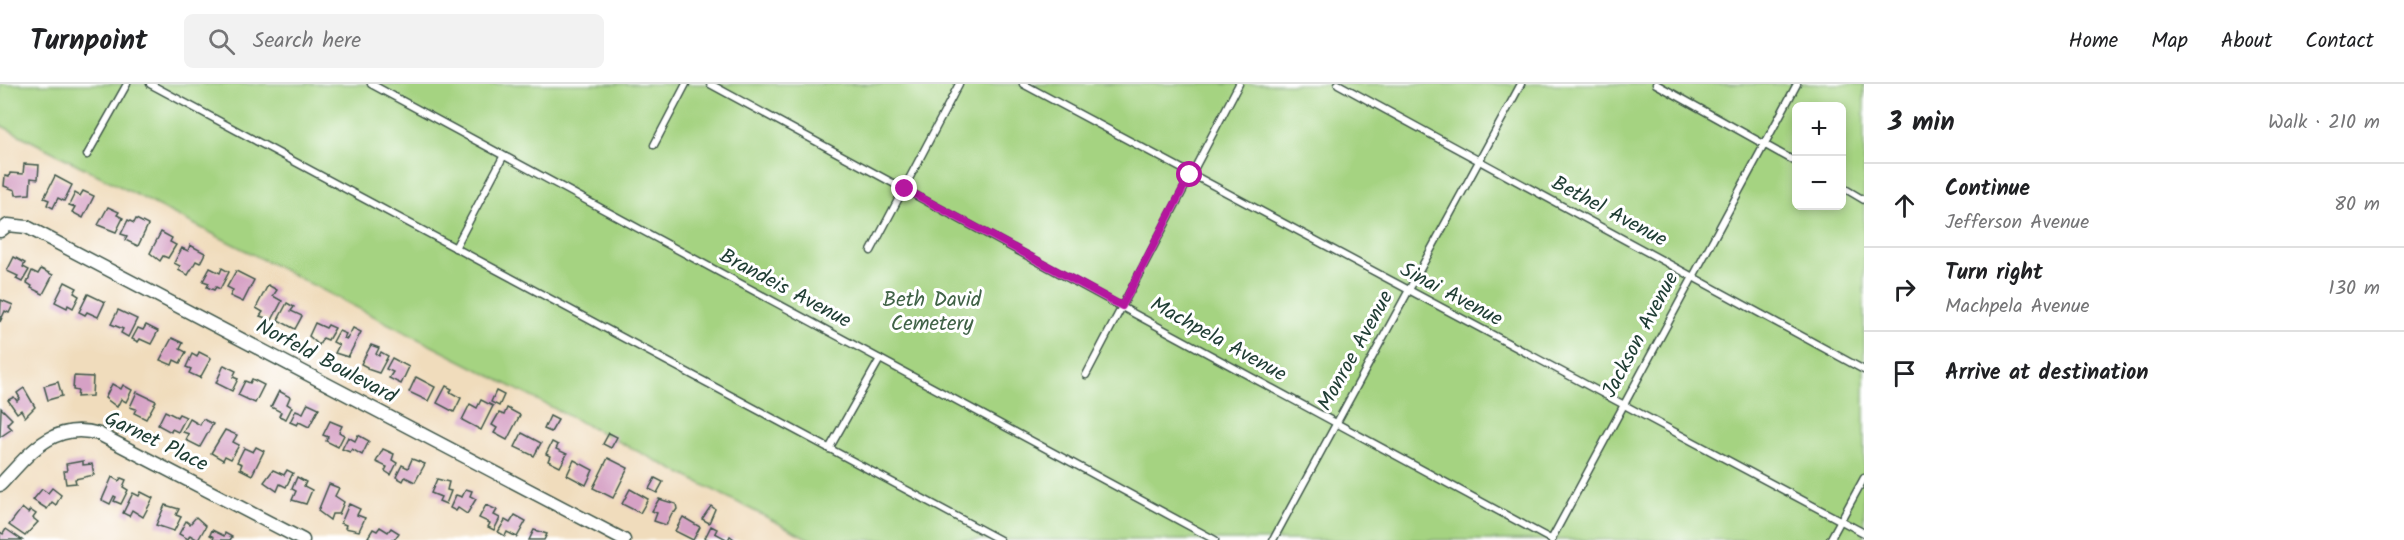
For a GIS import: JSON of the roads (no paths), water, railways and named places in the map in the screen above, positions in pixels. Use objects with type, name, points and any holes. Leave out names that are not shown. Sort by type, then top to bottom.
[{"type":"street","name":"Norfeld Boulevard","points":[[4,228],[27,227],[50,238],[624,540]]},
{"type":"street","name":"Garnet Place","points":[[0,485],[44,441],[68,431],[89,431],[223,497],[303,540]]},
{"type":"lane","points":[[87,155],[127,84]]},
{"type":"lane","points":[[150,84],[1000,540]]},
{"type":"lane","name":"Brandeis Avenue","points":[[371,84],[1215,540]]},
{"type":"lane","points":[[654,145],[686,84]]},
{"type":"lane","name":"Machpela Avenue","points":[[710,84],[1551,540]]},
{"type":"lane","points":[[871,251],[959,84]]},
{"type":"lane","name":"Sinai Avenue","points":[[1023,84],[1864,533]]},
{"type":"lane","points":[[1086,375],[1239,84]]},
{"type":"lane","name":"Bethel Avenue","points":[[1338,84],[1864,370]]},
{"type":"lane","name":"Monroe Avenue","points":[[1273,540],[1335,422],[1521,84]]},
{"type":"lane","points":[[1656,84],[1792,159]]},
{"type":"lane","name":"Jackson Avenue","points":[[1551,540],[1797,84]]},
{"type":"lane","points":[[455,248],[504,157]]},
{"type":"lane","points":[[1846,189],[1864,200]]},
{"type":"lane","points":[[829,449],[880,359]]},
{"type":"lane","points":[[1830,540],[1864,478]]},
{"type":"park label","name":"Beth David Cemetery","points":[[932,312]]}]
